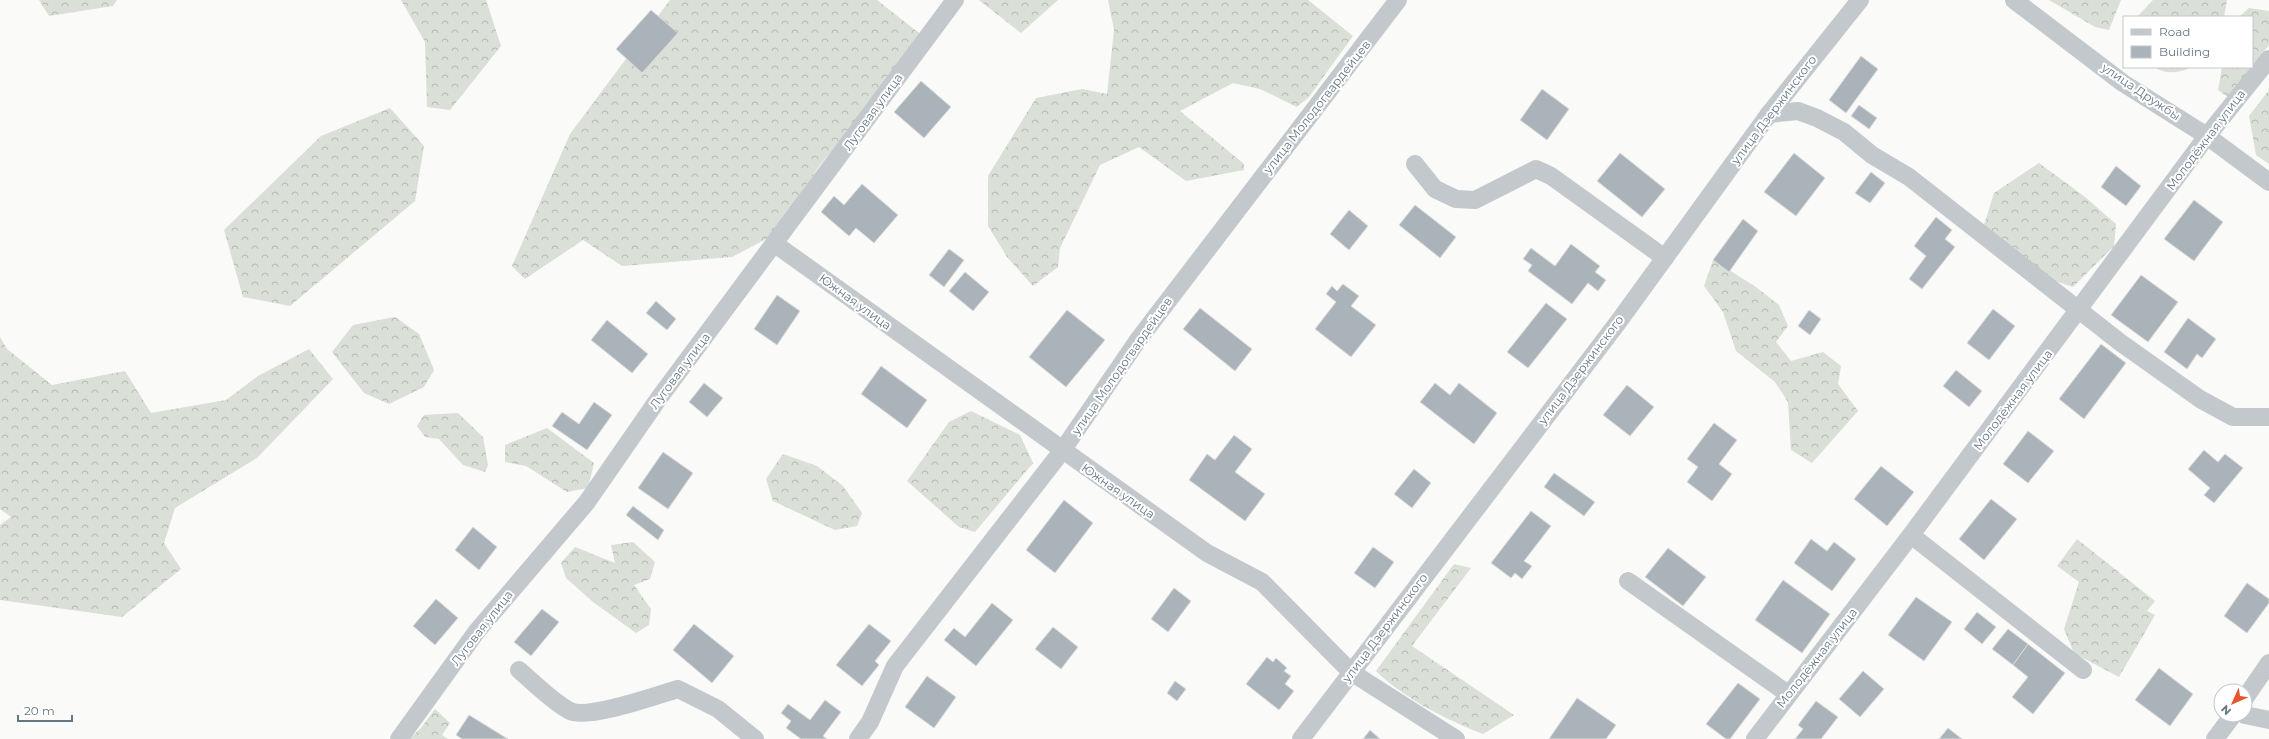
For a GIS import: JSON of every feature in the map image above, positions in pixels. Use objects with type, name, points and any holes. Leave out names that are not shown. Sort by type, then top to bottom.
[{"type":"street","name":"Луговая улица","points":[[399,739],[477,631],[587,502],[659,398],[955,0]]},
{"type":"street","name":"улица Молодогвардейцев","points":[[858,739],[870,722],[895,666],[1062,451],[1138,340],[1398,0]]},
{"type":"street","name":"улица Дзержинского","points":[[1301,739],[1665,258],[1770,114],[1860,0]]},
{"type":"street","name":"улица Дружбы","points":[[2014,0],[2123,83],[2207,136],[2269,182]]},
{"type":"street","name":"Молодёжная улица","points":[[1755,739],[2080,310],[2207,136],[2269,59]]},
{"type":"street","points":[[1770,114],[1798,111],[1844,132],[1872,155],[1909,177],[1949,210],[2121,343],[2200,398],[2233,417],[2269,417]]},
{"type":"street","points":[[1415,164],[1435,188],[1456,199],[1475,200],[1536,170],[1550,176],[1665,258]]},
{"type":"street","name":"Южная улица","points":[[775,244],[1062,451],[1207,553],[1262,582],[1352,672],[1456,739]]},
{"type":"street","points":[[1911,535],[2083,670]]},
{"type":"street","points":[[1628,581],[1788,694]]},
{"type":"street","points":[[2253,686],[2269,663]]},
{"type":"street","points":[[519,670],[570,711],[589,712],[624,705],[678,688],[718,709],[756,739]]},
{"type":"street","points":[[2253,717],[2269,720]]},
{"type":"street","points":[[2215,739],[2227,723]]},
{"type":"green space","points":[[39,0],[117,0],[113,6],[49,16]]},
{"type":"green space","points":[[401,0],[486,0],[501,46],[450,110],[427,107],[425,42]]},
{"type":"green space","points":[[670,0],[877,0],[924,37],[820,165],[772,236],[732,257],[622,266],[583,240],[525,279],[512,266],[570,134]]},
{"type":"green space","points":[[979,0],[1058,0],[1021,33]]},
{"type":"green space","points":[[1108,0],[1308,0],[1353,36],[1309,97],[1297,107],[1260,89],[1233,83],[1180,111],[1244,164],[1244,170],[1186,181],[1139,147],[1100,165],[1060,248],[1058,267],[1033,286],[1007,257],[988,226],[988,176],[1036,98],[1082,89],[1107,94],[1114,30]]},
{"type":"green space","points":[[2049,0],[2121,0],[2109,30],[2095,27]]},
{"type":"green space","points":[[2153,0],[2227,0],[2224,16],[2138,16]]},
{"type":"green space","points":[[2249,8],[2269,11],[2269,45],[2253,65],[2253,16],[2240,16]]},
{"type":"green space","points":[[2156,68],[2189,68],[2178,72],[2159,70]]},
{"type":"green space","points":[[2222,68],[2251,68],[2228,97],[2218,90]]},
{"type":"green space","points":[[2269,90],[2269,164],[2256,155],[2249,116]]},
{"type":"green space","points":[[390,108],[424,146],[415,201],[290,306],[243,297],[224,230],[321,136]]},
{"type":"green space","points":[[2039,163],[2085,197],[2116,224],[2114,246],[2073,287],[2049,279],[1984,225],[1994,193]]},
{"type":"green space","points":[[1713,260],[1756,287],[1779,305],[1788,326],[1776,342],[1791,361],[1823,352],[1841,366],[1838,384],[1858,411],[1812,463],[1791,450],[1788,402],[1775,382],[1736,351],[1723,312],[1704,286]]},
{"type":"green space","points":[[395,317],[419,334],[434,370],[424,387],[389,404],[364,393],[332,352],[353,325]]},
{"type":"green space","points":[[0,337],[7,349],[52,385],[125,371],[151,413],[226,400],[258,376],[309,349],[333,379],[257,458],[175,508],[164,543],[181,569],[122,617],[0,600],[0,525],[11,517],[0,509]]},
{"type":"green space","points":[[971,411],[1020,435],[1033,463],[975,532],[959,527],[907,481],[949,422]]},
{"type":"green space","points":[[458,413],[483,437],[488,465],[485,472],[463,465],[439,439],[425,437],[417,426],[424,415]]},
{"type":"green space","points":[[547,428],[594,463],[588,488],[567,492],[526,466],[505,462],[505,445]]},
{"type":"green space","points":[[783,454],[817,466],[843,486],[862,513],[857,526],[835,530],[773,501],[766,479]]},
{"type":"green space","points":[[2077,539],[2155,601],[2147,611],[2155,615],[2119,677],[2074,653],[2064,629],[2079,582],[2057,566]]},
{"type":"green space","points":[[633,542],[655,562],[650,579],[634,585],[651,609],[649,625],[636,633],[593,602],[566,578],[561,563],[575,547],[615,563],[611,545]]},
{"type":"green space","points":[[1454,564],[1471,568],[1412,646],[1514,715],[1483,734],[1454,722],[1426,707],[1400,691],[1376,671]]},
{"type":"green space","points":[[435,709],[450,723],[442,735],[448,739],[409,739],[421,728]]},
{"type":"building","points":[[651,10],[678,33],[642,73],[616,49]]},
{"type":"building","points":[[1861,56],[1878,69],[1846,113],[1829,100]]},
{"type":"building","points":[[921,81],[951,107],[924,138],[894,112]]},
{"type":"building","points":[[1542,89],[1569,109],[1547,140],[1520,120]]},
{"type":"building","points":[[1859,105],[1877,118],[1869,129],[1851,116]]},
{"type":"building","points":[[1620,153],[1665,189],[1642,217],[1597,181]]},
{"type":"building","points":[[1794,153],[1825,178],[1796,216],[1764,192]]},
{"type":"building","points":[[2116,166],[2141,186],[2126,206],[2101,187]]},
{"type":"building","points":[[1871,172],[1885,183],[1870,203],[1855,193]]},
{"type":"building","points":[[862,184],[898,215],[874,243],[856,228],[849,236],[821,212],[834,196],[844,205]]},
{"type":"building","points":[[2194,200],[2223,222],[2194,261],[2164,239]]},
{"type":"building","points":[[1415,205],[1456,237],[1440,258],[1399,225]]},
{"type":"building","points":[[1349,210],[1368,226],[1349,250],[1330,234]]},
{"type":"building","points":[[1936,217],[1952,230],[1945,239],[1955,247],[1922,289],[1909,279],[1926,256],[1914,246]]},
{"type":"building","points":[[1743,219],[1758,231],[1729,272],[1713,260]]},
{"type":"building","points":[[1571,244],[1600,266],[1595,272],[1606,280],[1598,291],[1588,283],[1572,304],[1528,271],[1532,265],[1523,259],[1531,248],[1555,266]]},
{"type":"building","points":[[949,249],[964,260],[944,287],[929,275]]},
{"type":"building","points":[[965,272],[989,292],[973,311],[949,291]]},
{"type":"building","points":[[2141,275],[2178,302],[2148,342],[2111,315]]},
{"type":"building","points":[[1343,284],[1359,296],[1351,306],[1376,325],[1351,357],[1315,329],[1336,302],[1326,294],[1332,286],[1337,291]]},
{"type":"building","points":[[777,295],[800,311],[777,345],[754,329]]},
{"type":"building","points":[[656,301],[676,319],[667,330],[646,313]]},
{"type":"building","points":[[1546,303],[1567,319],[1528,368],[1507,352]]},
{"type":"building","points":[[1200,308],[1252,349],[1235,371],[1183,329]]},
{"type":"building","points":[[1993,309],[2015,326],[1989,360],[1967,343]]},
{"type":"building","points":[[1067,310],[1105,340],[1066,387],[1029,357]]},
{"type":"building","points":[[1809,310],[1821,319],[1810,335],[1798,326]]},
{"type":"building","points":[[2188,318],[2216,339],[2202,358],[2197,354],[2187,369],[2164,352]]},
{"type":"building","points":[[607,320],[648,354],[632,373],[591,340]]},
{"type":"building","points":[[2101,344],[2126,363],[2084,419],[2059,399]]},
{"type":"building","points":[[881,366],[927,400],[907,428],[861,394]]},
{"type":"building","points":[[1956,370],[1982,391],[1969,407],[1943,386]]},
{"type":"building","points":[[704,383],[723,398],[707,417],[689,402]]},
{"type":"building","points":[[1435,383],[1450,395],[1459,383],[1497,413],[1474,444],[1420,402]]},
{"type":"building","points":[[1627,385],[1654,407],[1630,436],[1603,415]]},
{"type":"building","points":[[594,402],[612,415],[587,450],[552,426],[562,412],[579,424]]},
{"type":"building","points":[[1714,423],[1737,440],[1719,464],[1732,474],[1712,501],[1687,482],[1698,467],[1687,459]]},
{"type":"building","points":[[2028,431],[2054,451],[2028,483],[2003,464]]},
{"type":"building","points":[[1234,435],[1252,449],[1235,472],[1265,494],[1245,521],[1189,480],[1207,454],[1215,460]]},
{"type":"building","points":[[2204,450],[2218,462],[2225,454],[2243,468],[2214,503],[2204,495],[2210,488],[2188,469]]},
{"type":"building","points":[[663,452],[693,473],[668,509],[638,488]]},
{"type":"building","points":[[1881,466],[1914,492],[1887,526],[1854,499]]},
{"type":"building","points":[[1414,469],[1431,483],[1412,508],[1394,494]]},
{"type":"building","points":[[1554,473],[1595,502],[1584,516],[1544,487]]},
{"type":"building","points":[[1991,499],[2017,519],[1984,560],[1959,539]]},
{"type":"building","points":[[1064,500],[1093,523],[1055,573],[1026,550]]},
{"type":"building","points":[[633,506],[664,530],[658,540],[626,515]]},
{"type":"building","points":[[1531,511],[1551,526],[1524,561],[1532,566],[1522,579],[1515,573],[1511,578],[1491,563]]},
{"type":"building","points":[[473,527],[497,547],[479,570],[455,550]]},
{"type":"building","points":[[1811,539],[1827,551],[1834,542],[1856,559],[1832,591],[1794,563]]},
{"type":"building","points":[[1373,547],[1394,562],[1375,588],[1354,573]]},
{"type":"building","points":[[1668,548],[1706,577],[1683,606],[1645,577]]},
{"type":"building","points":[[1783,580],[1830,614],[1802,653],[1755,620]]},
{"type":"building","points":[[2247,583],[2269,599],[2269,603],[2247,633],[2224,616]]},
{"type":"building","points":[[1174,588],[1191,601],[1168,632],[1151,619]]},
{"type":"building","points":[[1916,597],[1952,622],[1924,661],[1888,635]]},
{"type":"building","points":[[436,599],[458,618],[435,645],[413,626]]},
{"type":"building","points":[[992,603],[1013,620],[976,666],[944,640],[954,628],[965,637]]},
{"type":"building","points":[[542,609],[559,622],[531,656],[514,642]]},
{"type":"building","points":[[1977,612],[1996,627],[1982,644],[1964,629]]},
{"type":"building","points":[[694,624],[734,656],[712,683],[673,650]]},
{"type":"building","points":[[869,624],[891,641],[875,661],[879,665],[862,686],[836,665]]},
{"type":"building","points":[[1053,627],[1078,647],[1061,669],[1035,649]]},
{"type":"building","points":[[2008,629],[2028,644],[2013,665],[1992,649]]},
{"type":"building","points":[[2028,644],[2065,673],[2033,714],[2012,697],[2028,677],[2013,665]]},
{"type":"building","points":[[1267,657],[1273,662],[1276,658],[1287,668],[1284,671],[1291,676],[1285,684],[1294,691],[1279,710],[1246,684]]},
{"type":"building","points":[[2159,668],[2193,694],[2170,726],[2135,700]]},
{"type":"building","points":[[1863,671],[1884,689],[1860,717],[1839,699]]},
{"type":"building","points":[[927,676],[956,697],[934,728],[905,707]]},
{"type":"building","points":[[1175,681],[1186,689],[1177,701],[1167,693]]},
{"type":"building","points":[[1738,683],[1760,699],[1730,739],[1726,739],[1706,724]]},
{"type":"building","points":[[1577,698],[1616,725],[1606,739],[1549,739]]},
{"type":"building","points":[[825,700],[841,712],[823,736],[827,739],[801,739],[786,728],[791,721],[781,713],[788,704],[810,720]]},
{"type":"building","points":[[1816,701],[1838,717],[1821,739],[1795,739],[1803,729],[1798,725]]},
{"type":"building","points":[[469,715],[508,739],[462,739],[456,735]]},
{"type":"building","points":[[1948,728],[1962,739],[1939,739]]},
{"type":"building","points":[[1370,730],[1380,739],[1363,739]]}]
